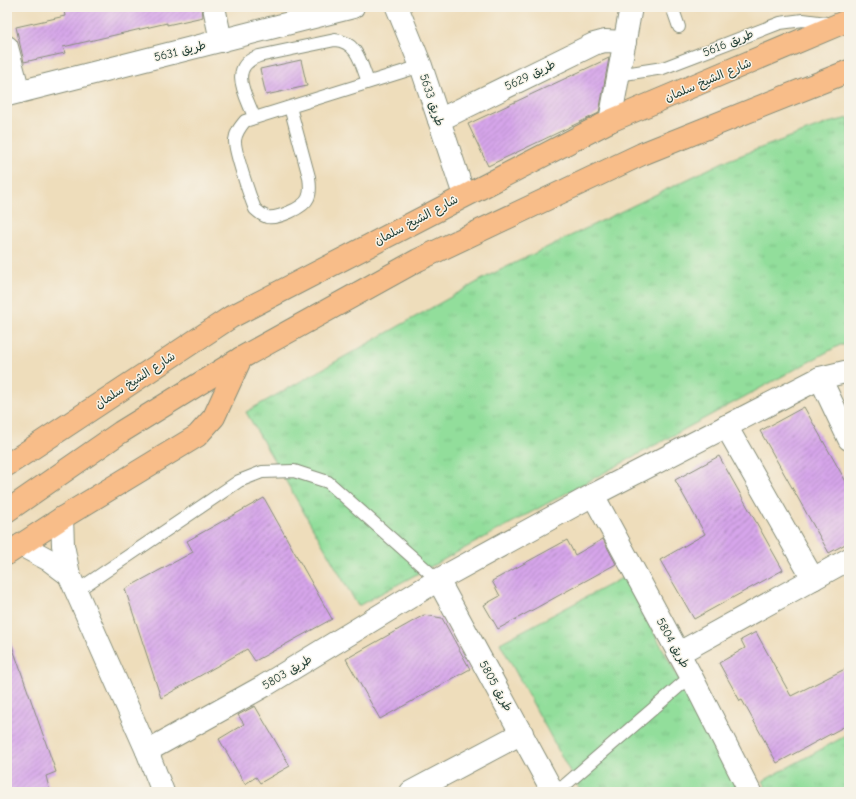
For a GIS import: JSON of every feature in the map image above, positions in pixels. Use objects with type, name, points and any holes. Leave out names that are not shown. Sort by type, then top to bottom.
[{"type":"main road","name":"شارع الشيخ سلمان","points":[[8,463],[231,317],[464,195],[610,121],[844,23]]},
{"type":"main road","points":[[7,512],[121,432],[241,358],[418,260],[642,154],[844,74]]},
{"type":"main road","points":[[14,549],[197,436],[214,417],[241,358]]},
{"type":"street","points":[[214,7],[221,41]]},
{"type":"street","name":"طريق 5631","points":[[13,93],[221,41],[289,15],[353,7]]},
{"type":"street","name":"طريق 5633","points":[[397,7],[421,66],[464,195]]},
{"type":"street","points":[[610,121],[632,7]]},
{"type":"street","name":"طريق 5629","points":[[439,120],[594,44],[605,41],[625,42]]},
{"type":"street","points":[[7,47],[13,93]]},
{"type":"street","name":"طريق 5803","points":[[147,751],[264,686],[438,580],[593,495],[820,378],[849,371]]},
{"type":"street","points":[[820,378],[849,439]]},
{"type":"street","points":[[726,426],[813,579]]},
{"type":"street","name":"طريق 5804","points":[[593,495],[679,653],[750,792]]},
{"type":"street","points":[[62,518],[63,545],[72,584],[147,751],[163,792]]},
{"type":"street","points":[[14,549],[49,560],[72,584]]},
{"type":"street","points":[[679,653],[849,559]]},
{"type":"street","name":"طريق 5805","points":[[438,580],[553,792]]},
{"type":"street","points":[[411,792],[522,733]]},
{"type":"lane","points":[[672,7],[679,27]]},
{"type":"lane","name":"طريق 5616","points":[[618,75],[651,72],[780,23],[803,20],[844,23]]},
{"type":"lane","points":[[254,117],[240,77],[242,67],[249,59],[335,40],[342,40],[349,43],[358,54],[368,82]]},
{"type":"lane","points":[[290,107],[309,177],[309,198],[302,206],[270,217],[261,215],[254,209],[235,141],[238,129],[245,121],[421,66]]},
{"type":"lane","points":[[72,584],[239,481],[262,472],[294,470],[328,482],[438,580]]},
{"type":"lane","points":[[557,792],[691,676]]},
{"type":"green space","points":[[849,118],[849,345],[840,345],[358,606],[246,412],[490,275],[723,162],[828,123]]},
{"type":"green space","points":[[624,577],[740,792],[581,792],[500,643]]},
{"type":"green space","points":[[849,734],[849,792],[768,792],[763,781]]},
{"type":"building","points":[[81,7],[202,7],[203,17],[167,25],[167,23],[63,47],[65,53],[24,62],[16,27],[65,16],[64,11]]},
{"type":"building","points":[[609,58],[599,113],[488,166],[468,124]]},
{"type":"building","points":[[301,60],[307,86],[266,95],[260,69]]},
{"type":"building","points":[[804,407],[849,487],[849,542],[829,553],[760,431]]},
{"type":"building","points":[[719,456],[783,570],[694,619],[660,560],[705,534],[675,480]]},
{"type":"building","points":[[264,498],[332,619],[255,661],[247,649],[161,698],[125,589],[193,552],[187,541]]},
{"type":"building","points":[[603,539],[616,564],[498,629],[484,605],[500,596],[492,581],[567,540],[575,555]]},
{"type":"building","points":[[424,615],[442,618],[470,669],[380,719],[346,659]]},
{"type":"building","points":[[756,632],[791,696],[849,667],[849,724],[777,763],[742,700],[740,701],[719,663],[745,648],[741,640]]},
{"type":"building","points":[[10,640],[56,772],[46,776],[50,792],[7,792],[7,641]]},
{"type":"building","points":[[255,706],[290,766],[260,783],[256,777],[245,784],[219,739],[244,724],[238,715]]}]
